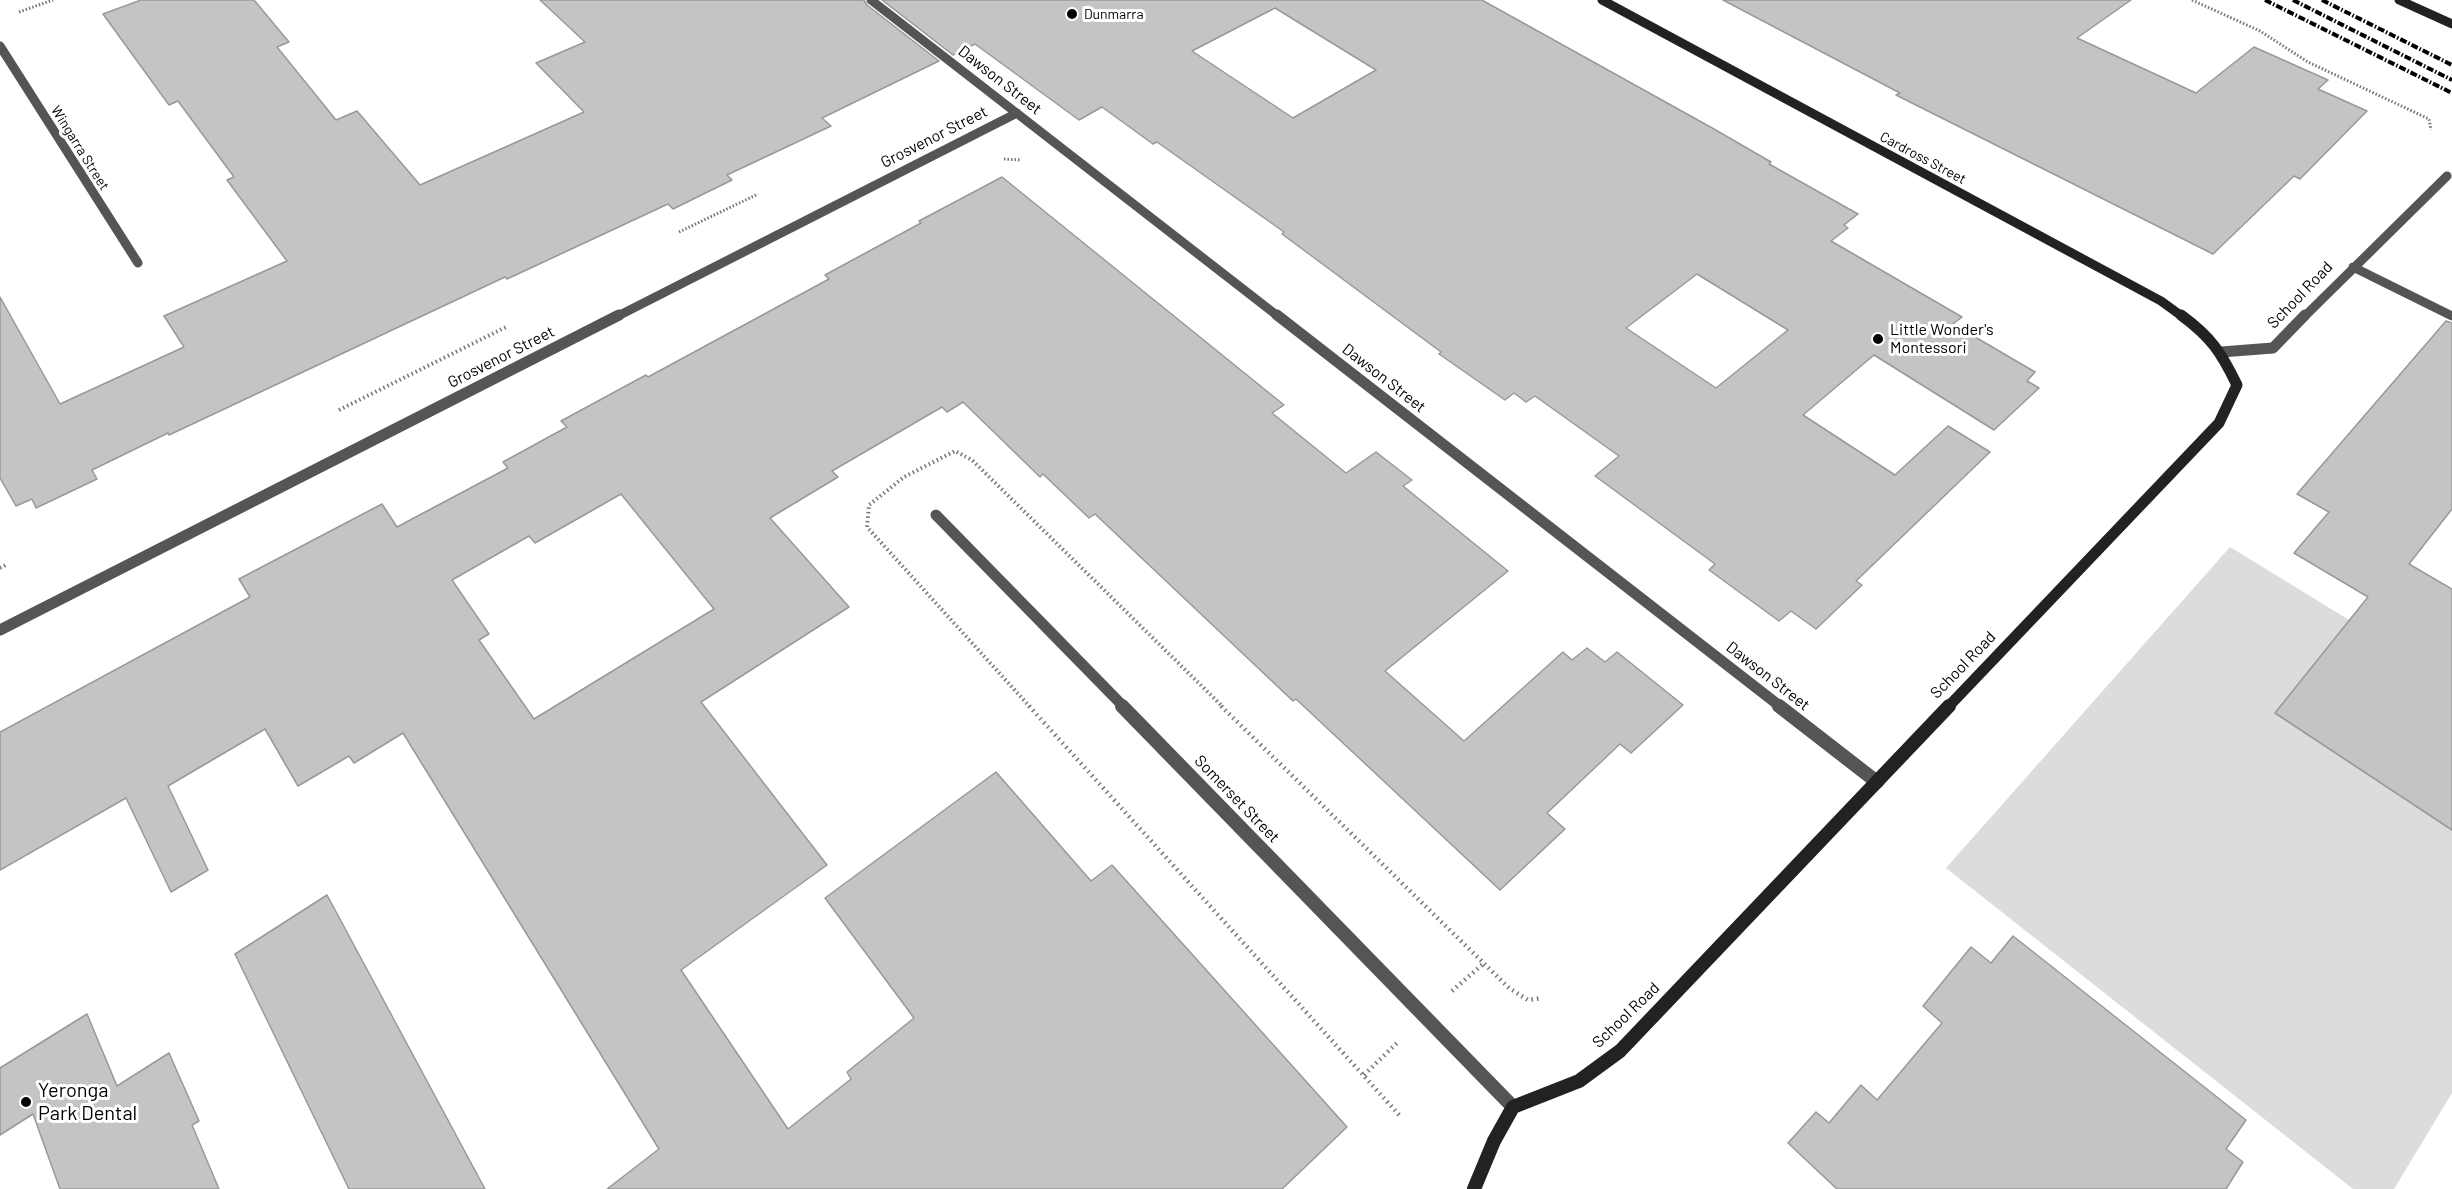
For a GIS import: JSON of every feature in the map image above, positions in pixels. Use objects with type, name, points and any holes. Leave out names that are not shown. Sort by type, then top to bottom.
[{"type":"street","name":"Dawson Street","points":[[871,0],[1877,782]]},
{"type":"street","name":"Cardross Street","points":[[1602,0],[2161,301],[2200,329],[2221,352]]},
{"type":"street","points":[[2399,0],[2452,24]]},
{"type":"street","name":"Wingarra Street","points":[[0,46],[138,264]]},
{"type":"street","name":"Grosvenor Street","points":[[0,630],[1017,113]]},
{"type":"street","name":"School Road","points":[[1513,1107],[1579,1081],[1620,1051],[2219,423],[2237,385],[2221,352],[2273,348],[2447,176]]},
{"type":"street","points":[[2353,267],[2452,316]]},
{"type":"street","name":"Somerset Street","points":[[936,515],[1513,1107]]},
{"type":"street","points":[[1474,1189],[1494,1141],[1513,1107]]},
{"type":"path","points":[[19,12],[53,0]]},
{"type":"path","points":[[2192,0],[2260,31],[2308,62],[2429,119],[2431,130]]},
{"type":"path","points":[[679,232],[758,194]]},
{"type":"path","points":[[339,410],[506,327]]},
{"type":"path","points":[[0,568],[6,566]]},
{"type":"path","points":[[1465,979],[1483,964]]},
{"type":"path","points":[[1364,1075],[1383,1057]]},
{"type":"shaded area","points":[[2230,547],[2452,683],[2452,1093],[2394,1189],[2353,1189],[1946,868]]},
{"type":"building","points":[[141,0],[254,0],[289,42],[277,47],[336,120],[357,111],[420,185],[584,112],[536,63],[585,42],[540,0],[864,0],[867,5],[939,61],[822,118],[831,126],[727,175],[732,180],[673,209],[668,204],[507,279],[505,277],[169,435],[168,433],[92,470],[97,479],[36,508],[32,499],[16,506],[0,478],[0,297],[60,404],[184,347],[164,316],[287,261],[227,180],[234,177],[178,101],[169,105],[103,14]]},
{"type":"building","points":[[882,0],[1482,0],[1714,129],[1771,162],[1769,164],[1858,214],[1844,225],[1848,228],[1831,241],[1962,317],[1953,324],[2035,372],[2027,381],[2039,388],[1994,430],[1874,355],[1803,415],[1895,475],[1948,426],[1990,452],[1856,581],[1862,585],[1816,629],[1791,611],[1779,621],[1709,570],[1715,564],[1595,476],[1619,456],[1535,396],[1526,402],[1514,393],[1505,400],[1439,354],[1441,352],[1282,234],[1284,232],[1157,142],[1153,144],[1102,107],[1079,120],[975,44],[953,55]],"holes":[[[1275,8],[1376,70],[1293,118],[1192,51]],[[1697,274],[1788,330],[1716,388],[1626,328]]]},
{"type":"building","points":[[1723,0],[2131,0],[2077,38],[2196,93],[2254,47],[2328,80],[2318,89],[2367,111],[2300,179],[2294,176],[2213,254],[1896,95],[1900,93]]},
{"type":"building","points":[[1002,177],[1284,405],[1272,413],[1346,473],[1376,452],[1412,480],[1403,486],[1508,571],[1385,671],[1464,741],[1563,652],[1572,660],[1587,648],[1605,662],[1617,652],[1683,705],[1631,753],[1620,744],[1547,813],[1565,829],[1500,890],[1296,699],[1293,701],[1095,514],[1089,518],[1043,474],[1040,477],[963,402],[947,412],[942,407],[832,471],[838,477],[770,518],[849,607],[701,702],[827,865],[681,970],[788,1129],[851,1079],[847,1072],[914,1018],[825,898],[996,772],[1091,881],[1112,865],[1347,1127],[1282,1189],[607,1189],[659,1149],[403,733],[354,763],[349,756],[298,786],[265,729],[168,786],[208,870],[171,892],[126,798],[0,870],[0,732],[250,597],[239,579],[382,504],[397,527],[508,468],[503,462],[567,427],[561,421],[646,375],[648,377],[829,279],[825,275],[921,223],[919,221]],"holes":[[[621,494],[714,609],[534,719],[479,640],[489,634],[452,580],[529,536],[535,543]]]},
{"type":"building","points":[[2446,321],[2452,323],[2452,509],[2409,564],[2452,589],[2452,830],[2275,713],[2368,597],[2294,553],[2329,512],[2297,494]]},
{"type":"building","points":[[327,895],[485,1189],[349,1189],[235,954]]},
{"type":"building","points":[[2013,936],[2246,1120],[2226,1149],[2243,1162],[2226,1189],[1837,1189],[1788,1143],[1816,1112],[1829,1123],[1861,1085],[1877,1100],[1942,1023],[1923,1006],[1971,947],[1991,963]]},
{"type":"building","points":[[87,1014],[117,1086],[169,1053],[199,1121],[192,1125],[219,1189],[60,1189],[33,1114],[0,1135],[0,1068]]},
{"type":"railway","points":[[2265,0],[2452,93]]},
{"type":"railway","points":[[2293,0],[2452,80]]},
{"type":"railway","points":[[2322,0],[2452,65]]},
{"type":"place","name":"Dunmarra","points":[[1072,14]]},
{"type":"place","name":"Little Wonder's Montessori","points":[[1878,339]]},
{"type":"place","name":"Yeronga Park Dental","points":[[26,1102]]}]
